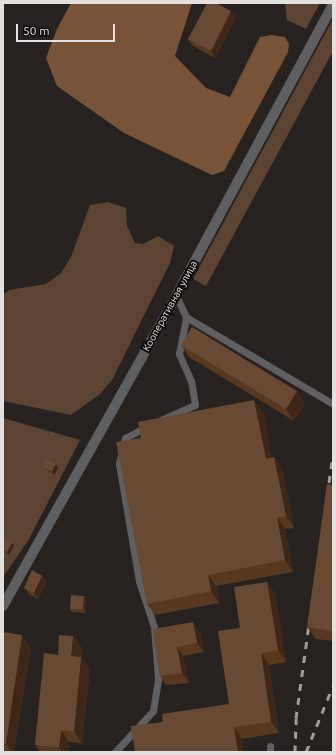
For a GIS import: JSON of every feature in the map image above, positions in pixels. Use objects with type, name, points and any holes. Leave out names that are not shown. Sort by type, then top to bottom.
[{"type":"street","name":"Кооперативная улица","points":[[3,606],[176,296],[333,4]]},
{"type":"lane","points":[[176,296],[186,317],[333,404]]},
{"type":"lane","points":[[116,752],[153,711],[158,678],[154,627],[139,581],[119,464],[125,438],[195,405],[191,381],[179,354],[186,317]]},
{"type":"shaded area","points":[[71,3],[192,3],[175,56],[206,88],[230,97],[260,37],[271,35],[285,37],[289,44],[288,52],[224,171],[212,175],[124,133],[57,86],[46,58],[57,29]]},
{"type":"shaded area","points":[[285,3],[320,3],[306,29],[287,20]]},
{"type":"shaded area","points":[[333,19],[333,51],[206,286],[193,279]]},
{"type":"shaded area","points":[[108,202],[126,208],[127,226],[135,243],[143,244],[158,236],[174,246],[170,263],[112,380],[100,394],[71,415],[3,401],[3,295],[9,290],[46,284],[61,273],[71,257],[90,205]]},
{"type":"shaded area","points":[[3,418],[80,440],[28,541],[3,577]]},
{"type":"building","points":[[207,3],[216,3],[231,11],[211,51],[188,39]]},
{"type":"building","points":[[192,327],[297,391],[286,409],[181,345]]},
{"type":"building","points":[[254,400],[266,459],[274,457],[286,516],[277,518],[285,560],[208,575],[211,591],[147,604],[116,442],[141,438],[138,422]]},
{"type":"building","points":[[47,460],[56,464],[52,471],[43,467]]},
{"type":"building","points":[[327,484],[333,485],[332,631],[307,627]]},
{"type":"building","points":[[5,539],[12,543],[7,552],[3,549]]},
{"type":"building","points":[[32,570],[42,576],[34,593],[24,588]]},
{"type":"building","points":[[267,582],[278,650],[261,653],[271,722],[234,727],[238,752],[135,752],[131,726],[163,722],[162,714],[229,704],[218,631],[240,628],[234,587]]},
{"type":"building","points":[[71,595],[84,596],[83,609],[70,609]]},
{"type":"building","points":[[193,622],[197,643],[177,647],[182,673],[160,676],[153,629]]},
{"type":"building","points":[[3,632],[22,635],[6,743],[3,743]]},
{"type":"building","points":[[59,635],[73,636],[71,656],[81,657],[74,732],[61,730],[59,747],[35,745],[44,653],[58,655]]},
{"type":"railway","points":[[327,496],[333,455]]},
{"type":"railway","points":[[295,752],[296,718],[310,617]]},
{"type":"railway","points":[[306,752],[333,686]]}]
